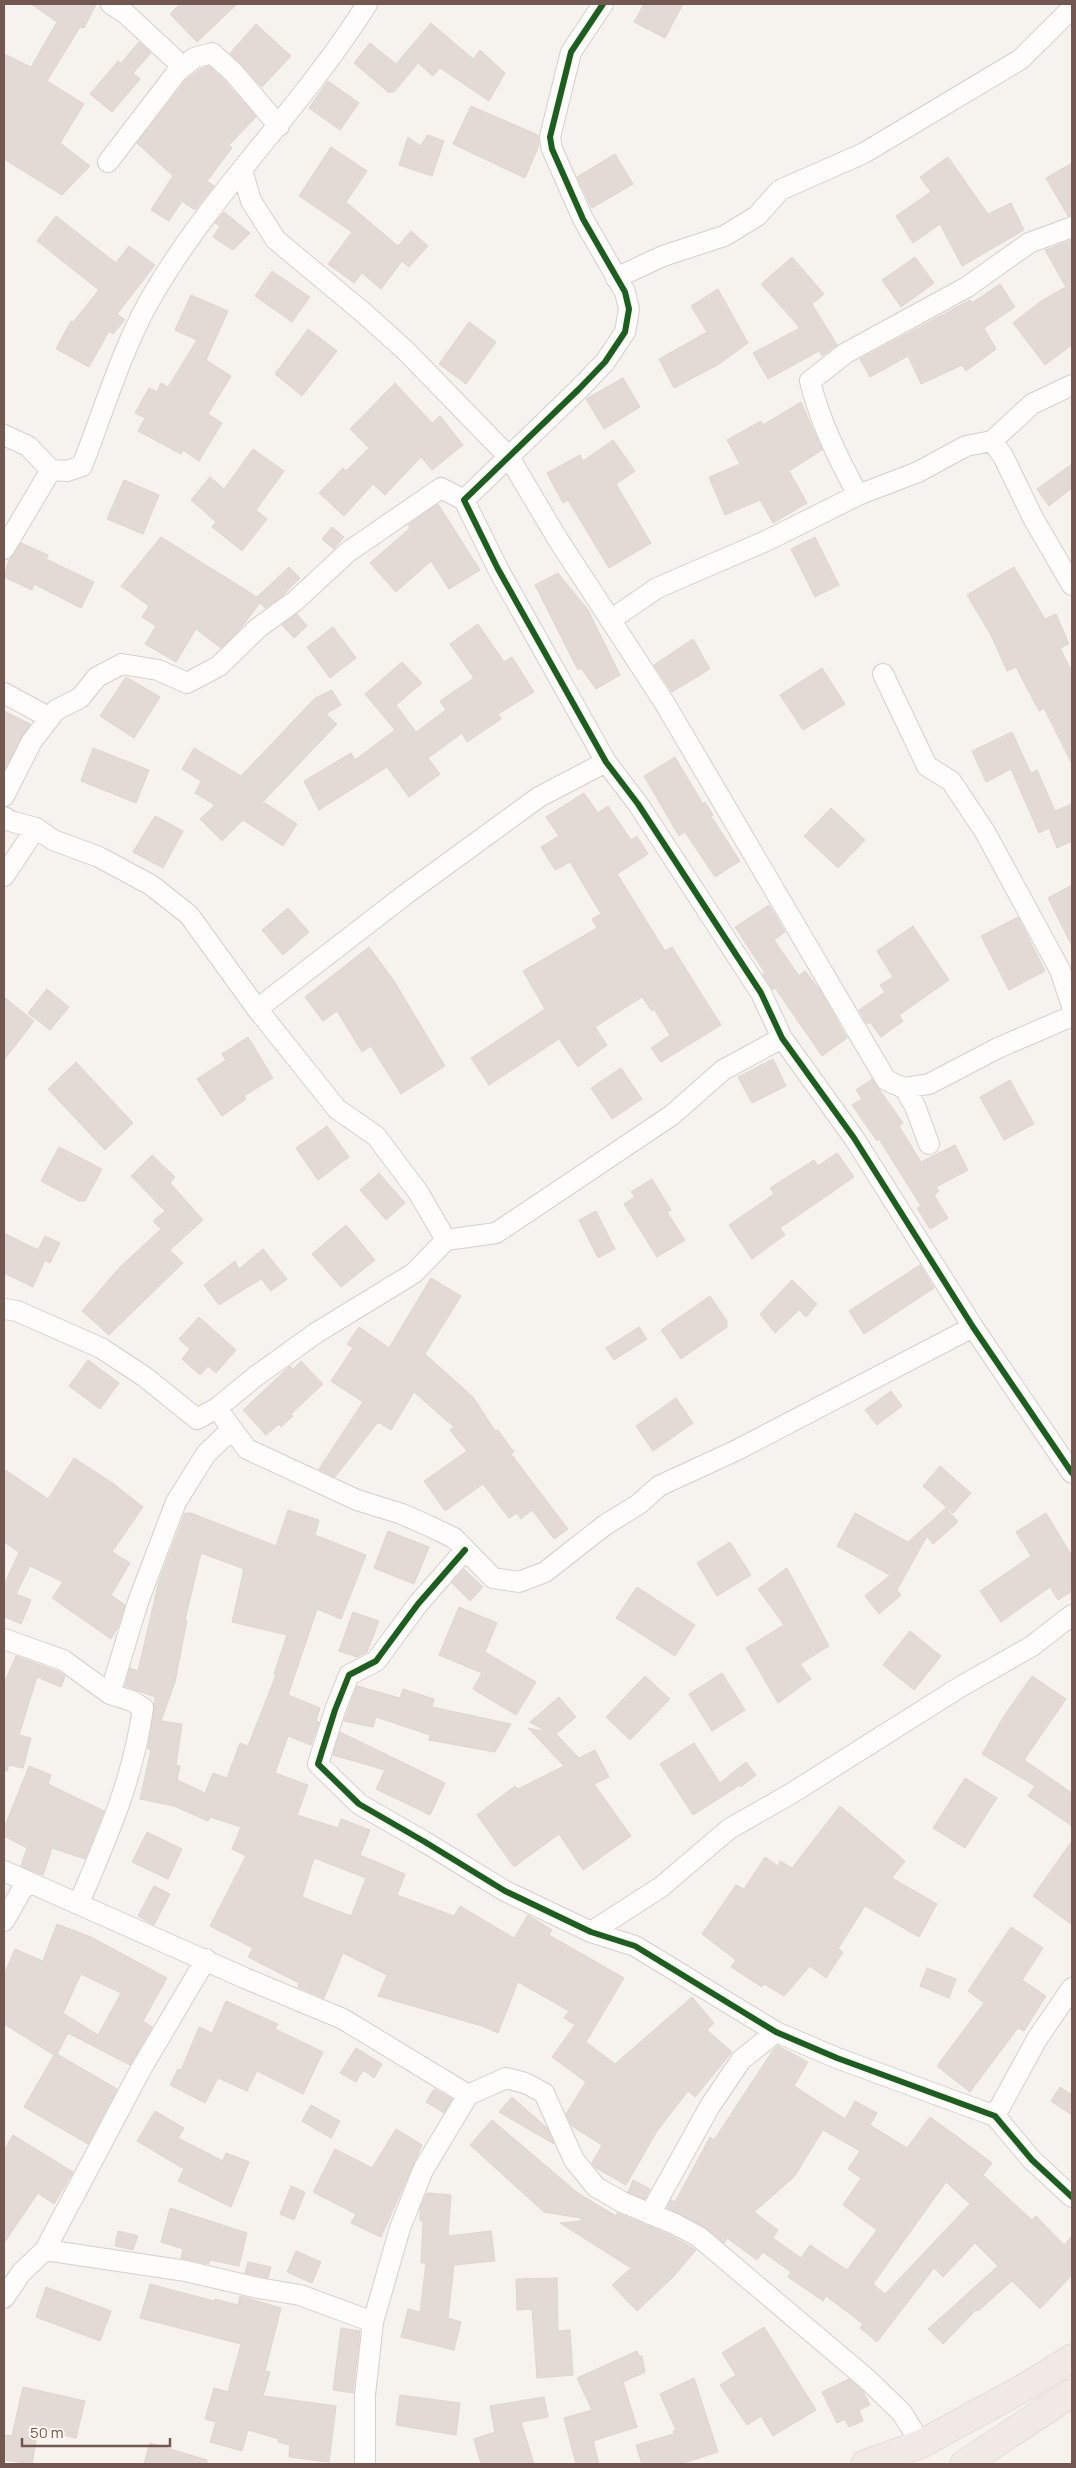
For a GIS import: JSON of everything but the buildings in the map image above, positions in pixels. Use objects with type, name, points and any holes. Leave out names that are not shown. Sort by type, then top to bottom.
[{"type":"highway","points":[[865,2464],[921,2444],[1021,2390],[1072,2358]]},
{"type":"highway","points":[[965,2464],[1072,2393]]},
{"type":"street","points":[[111,4],[125,13],[183,67]]},
{"type":"street","points":[[4,435],[28,446],[51,470],[67,471],[82,466],[132,337],[154,291],[196,229],[279,126],[367,4]]},
{"type":"street","points":[[464,500],[605,362],[625,332],[629,309],[624,292],[583,220],[552,149],[550,137],[571,52],[603,4]]},
{"type":"street","points":[[616,278],[663,256],[724,236],[757,216],[780,190],[864,153],[1021,59],[1072,8]]},
{"type":"street","points":[[108,162],[158,94],[183,67],[194,58],[212,53],[234,74],[279,126]]},
{"type":"street","points":[[242,170],[251,202],[276,240],[365,314],[406,351],[509,457],[557,538],[612,619],[664,702],[886,1080],[904,1088],[929,1084],[998,1048],[1072,1016]]},
{"type":"street","points":[[858,494],[839,460],[816,408],[810,381],[846,354],[967,287],[1029,243],[1072,227]]},
{"type":"street","points":[[612,619],[657,588],[766,541],[858,494],[918,472],[966,446],[992,441],[1032,404],[1072,385]]},
{"type":"street","points":[[992,441],[1003,456],[1033,518],[1072,585]]},
{"type":"street","points":[[4,549],[51,470]]},
{"type":"street","points":[[4,796],[32,741],[56,710],[80,698],[97,677],[122,664],[158,670],[187,683],[219,666],[258,628],[295,601],[348,552],[441,488],[464,500],[498,569],[606,762],[638,804],[761,993],[782,1038],[854,1138],[973,1327],[1072,1473]]},
{"type":"street","points":[[883,674],[927,766],[951,781],[985,832],[1060,970],[1072,1006]]},
{"type":"street","points":[[4,693],[50,718]]},
{"type":"street","points":[[257,1009],[406,894],[539,798],[606,762]]},
{"type":"street","points":[[4,816],[10,821],[36,828],[53,840],[99,857],[151,885],[189,915],[257,1009],[336,1109],[376,1136],[418,1192],[446,1240]]},
{"type":"street","points":[[4,876],[36,828]]},
{"type":"street","points":[[197,1418],[217,1408],[256,1376],[316,1333],[414,1273],[446,1240],[496,1233],[672,1115],[723,1070],[782,1038]]},
{"type":"street","points":[[904,1088],[915,1106],[929,1144]]},
{"type":"street","points":[[4,1309],[17,1311],[101,1348],[145,1377],[197,1418],[206,1454]]},
{"type":"street","points":[[217,1408],[247,1448],[357,1500],[430,1526],[454,1538],[494,1578],[519,1582],[545,1572],[605,1525],[639,1504],[659,1486],[736,1450],[973,1327]]},
{"type":"street","points":[[110,1694],[138,1602],[176,1502],[206,1454],[232,1429]]},
{"type":"street","points":[[465,1550],[418,1604],[376,1661],[349,1675],[335,1710],[318,1764],[359,1804],[426,1842],[505,1891],[591,1932],[635,1946],[776,2032],[838,2058],[995,2116],[1032,2160],[1072,2197]]},
{"type":"street","points":[[591,1932],[661,1887],[729,1829],[792,1793],[960,1687],[1032,1646],[1072,1615]]},
{"type":"street","points":[[4,1639],[63,1660],[110,1694],[132,1701],[143,1708],[120,1806],[79,1903]]},
{"type":"street","points":[[4,1870],[206,1959],[247,1980],[343,2019],[468,2095]]},
{"type":"street","points":[[4,1921],[27,1881]]},
{"type":"street","points":[[4,2298],[21,2273],[45,2250],[141,2070],[206,1959]]},
{"type":"street","points":[[995,2116],[1037,2039],[1072,1988]]},
{"type":"street","points":[[650,2214],[710,2106],[741,2060],[776,2032]]},
{"type":"street","points":[[365,2464],[365,2395],[373,2322],[400,2228],[423,2170],[468,2095],[506,2078],[525,2083],[544,2093],[574,2160],[596,2187],[622,2202],[675,2224],[699,2238],[798,2319],[867,2379],[902,2413],[921,2444]]},
{"type":"street","points":[[45,2250],[186,2271],[258,2288],[300,2295],[373,2322]]},
{"type":"cycle path","points":[[603,4],[571,52],[550,137],[552,149],[583,219],[625,292],[629,309],[625,332],[605,362],[464,500],[498,569],[606,762],[638,804],[761,993],[782,1038],[854,1138],[973,1327],[1072,1473]]},
{"type":"cycle path","points":[[465,1550],[418,1604],[376,1661],[349,1675],[335,1710],[318,1764],[359,1804],[505,1891],[591,1932],[635,1946],[776,2032],[837,2058],[995,2116],[1032,2160],[1072,2197]]}]
